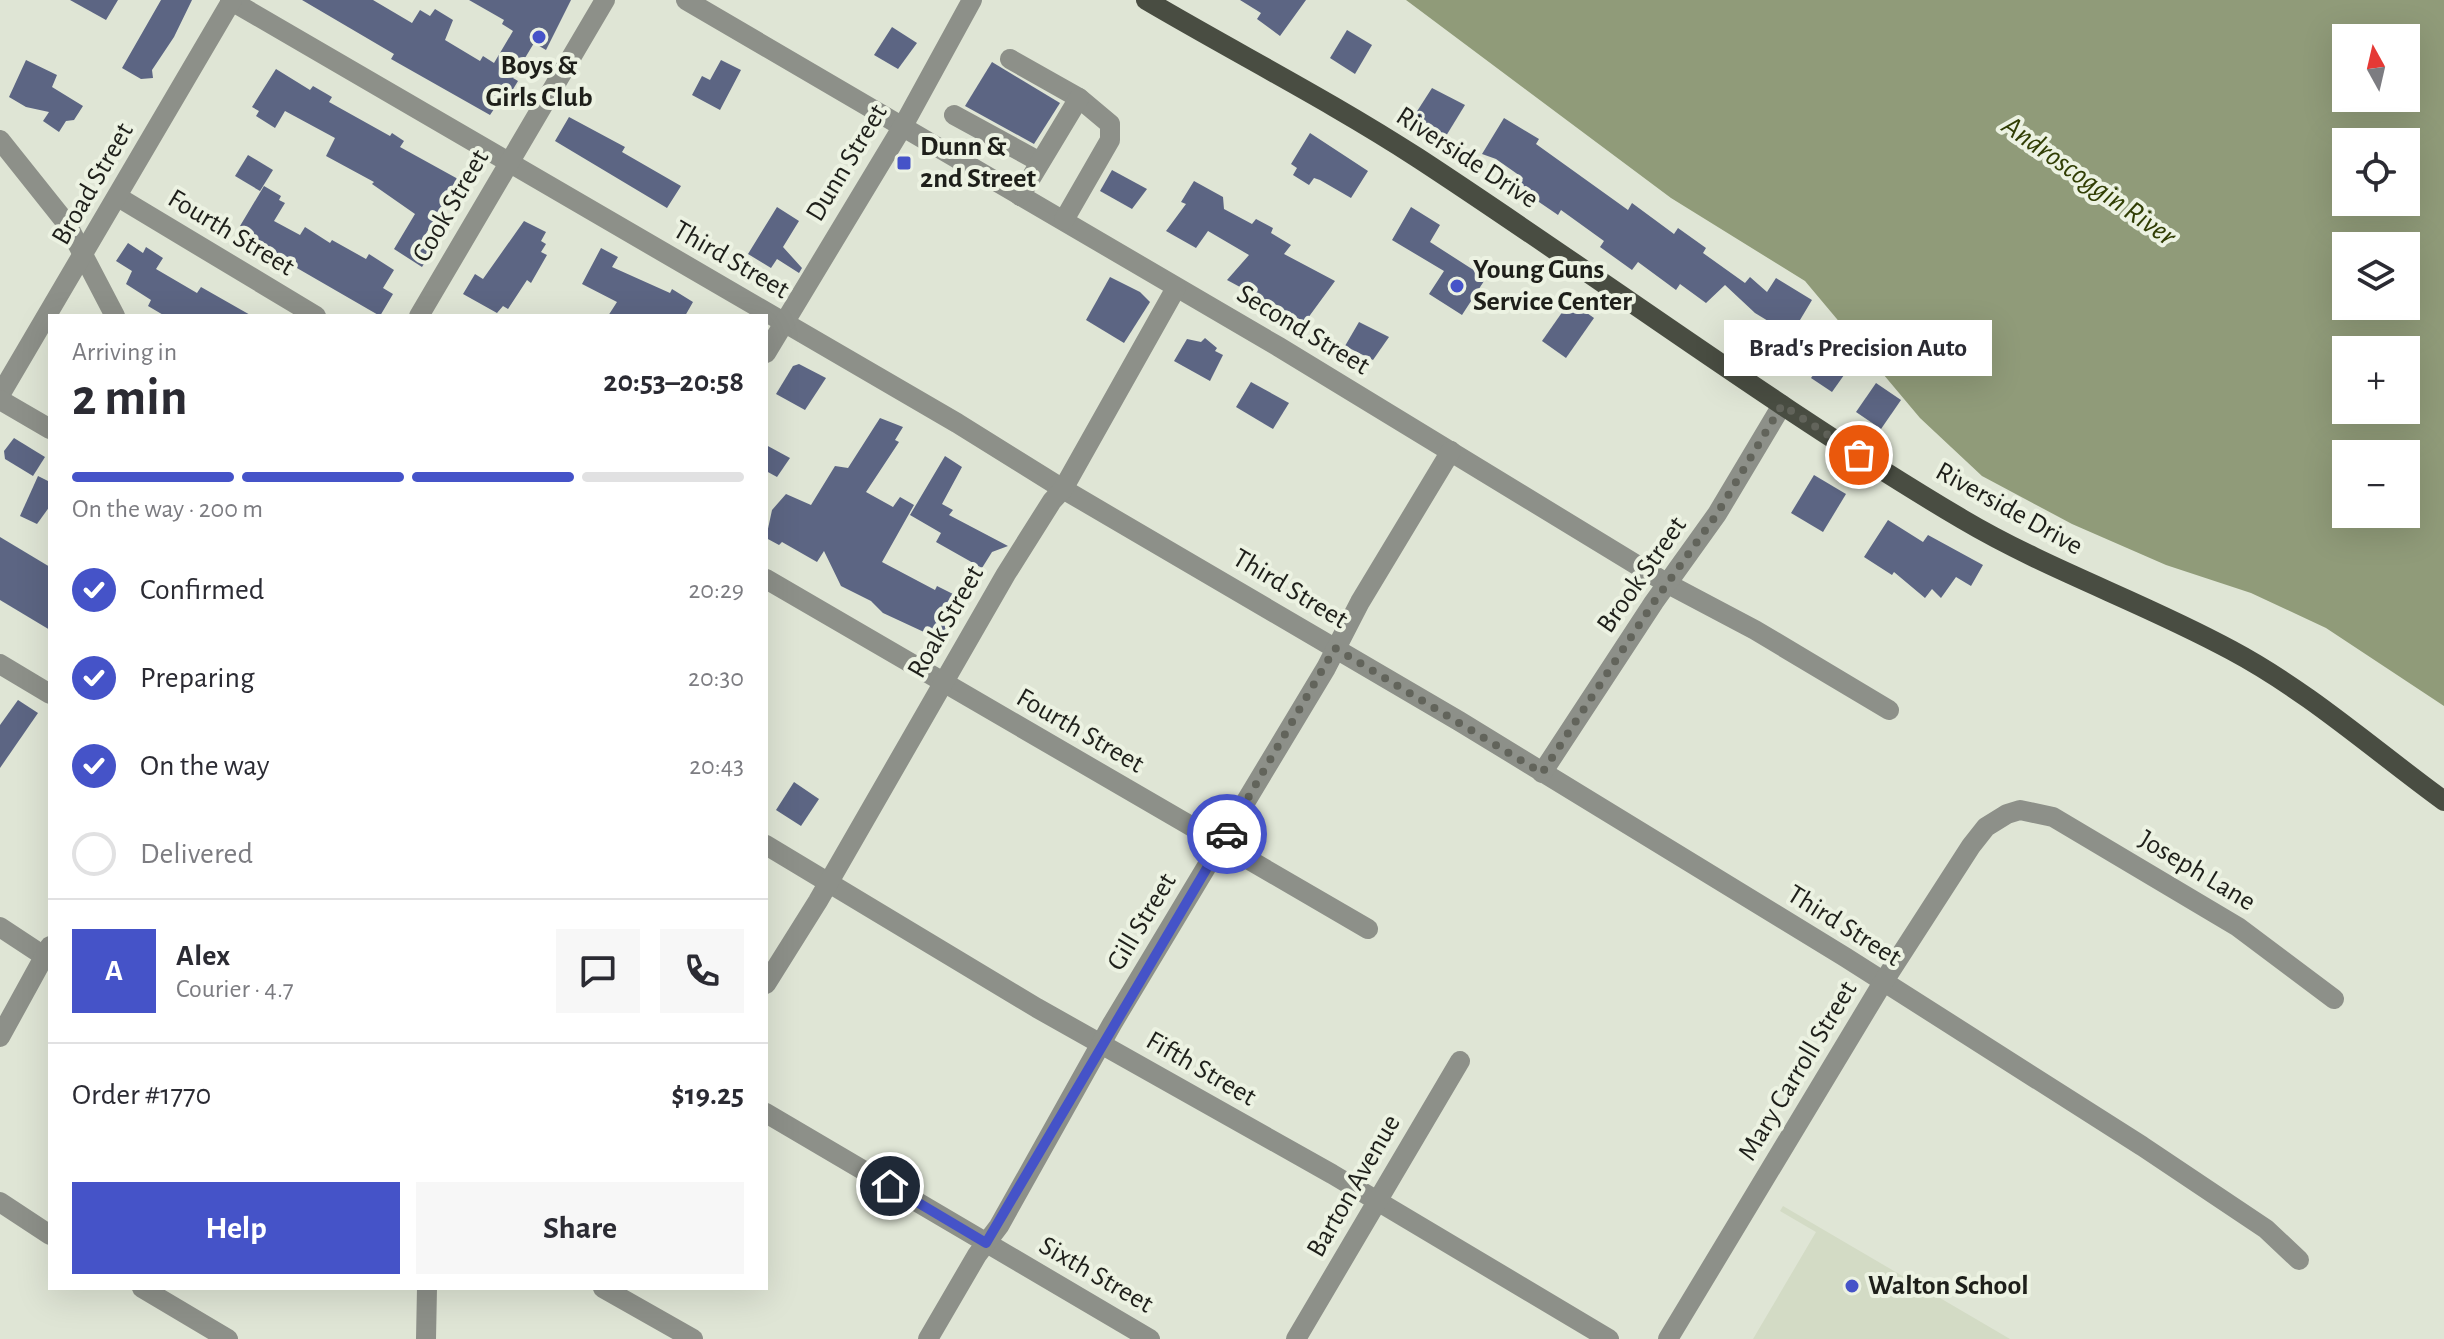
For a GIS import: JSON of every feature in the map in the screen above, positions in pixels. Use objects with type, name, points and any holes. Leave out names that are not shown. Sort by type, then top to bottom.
[{"type":"main road","name":"Riverside Drive","points":[[1146,0],[1415,156],[1782,405],[1992,536],[2260,667],[2444,801]]},
{"type":"street","name":"Third Street","points":[[231,0],[1335,648],[1845,957],[1882,984],[2142,1146],[2266,1229],[2299,1260]]},
{"type":"street","name":"Broad Street","points":[[49,314],[231,0]]},
{"type":"street","name":"Cook Street","points":[[420,314],[605,0]]},
{"type":"street","name":"Second Street","points":[[686,0],[1064,220],[1668,584],[1755,630],[1889,710]]},
{"type":"street","name":"Dunn Street","points":[[768,350],[903,126],[972,0]]},
{"type":"street","points":[[1010,59],[1079,98],[1110,124],[1110,140],[1064,220]]},
{"type":"street","points":[[1020,196],[1079,98]]},
{"type":"street","points":[[954,115],[1040,162]]},
{"type":"street","points":[[0,140],[47,195],[114,314]]},
{"type":"street","name":"Fourth Street","points":[[118,197],[313,314]]},
{"type":"street","name":"Roak Street","points":[[768,981],[1013,562],[1063,489],[1176,288]]},
{"type":"street","name":"Broad Street","points":[[0,397],[48,316]]},
{"type":"street","points":[[0,397],[48,428]]},
{"type":"street","name":"Brook Street","points":[[1542,773],[1717,514],[1782,405]]},
{"type":"street","name":"Gill Street","points":[[928,1339],[1451,451]]},
{"type":"street","name":"Fourth Street","points":[[768,580],[1368,929]]},
{"type":"street","points":[[0,664],[48,693]]},
{"type":"street","name":"Mary Carroll Street","points":[[1668,1339],[1882,984],[1971,846],[1996,819],[2020,810]]},
{"type":"street","name":"Joseph Lane","points":[[2020,810],[2053,817],[2238,927],[2334,999]]},
{"type":"street","name":"Fifth Street","points":[[768,846],[1609,1339]]},
{"type":"street","points":[[0,927],[48,954],[0,1037]]},
{"type":"street","name":"Barton Avenue","points":[[1296,1339],[1460,1061]]},
{"type":"street","name":"Sixth Street","points":[[768,1114],[1150,1339]]},
{"type":"street","points":[[0,1202],[48,1234]]},
{"type":"street","points":[[145,1290],[228,1339]]},
{"type":"street","points":[[426,1339],[427,1290]]},
{"type":"street","points":[[606,1290],[667,1332],[693,1339]]},
{"type":"shaded area","name":"Walton School","points":[[1783,1206],[2010,1339],[1753,1339],[1816,1232],[1780,1211]]},
{"type":"water","name":"Androscoggin River","points":[[1406,0],[2444,0],[2444,706],[2326,628],[2251,593],[2166,565],[2072,524],[1982,476],[1920,418],[1805,281],[1671,198]]},
{"type":"building","points":[[70,0],[118,0],[106,20]]},
{"type":"building","points":[[161,0],[192,0],[174,37],[152,70],[153,78],[141,79],[122,68]]},
{"type":"building","points":[[302,0],[373,0],[412,23],[420,10],[430,16],[435,9],[453,20],[445,40],[480,61],[483,56],[494,63],[513,31],[502,24],[504,20],[469,0],[571,0],[546,50],[534,43],[513,78],[518,81],[501,109],[496,106],[490,115],[391,59],[394,54]]},
{"type":"building","points":[[1240,0],[1306,0],[1280,36],[1257,19],[1261,13]]},
{"type":"building","points":[[892,27],[917,43],[898,69],[874,55]]},
{"type":"building","points":[[1347,30],[1372,45],[1355,74],[1330,58]]},
{"type":"building","points":[[26,60],[57,75],[52,87],[83,106],[74,120],[66,121],[59,132],[43,121],[49,112],[26,107],[9,97]]},
{"type":"building","points":[[721,60],[741,70],[720,110],[692,95],[702,76],[710,80]]},
{"type":"building","points":[[992,62],[1060,103],[1034,144],[965,106]]},
{"type":"building","points":[[276,69],[310,90],[313,86],[332,97],[329,102],[390,136],[392,133],[404,141],[400,147],[458,179],[421,242],[433,249],[422,267],[394,249],[415,214],[372,184],[374,182],[326,156],[335,138],[285,111],[275,128],[256,116],[259,111],[252,107]]},
{"type":"building","points":[[1432,88],[1465,105],[1446,136],[1414,116]]},
{"type":"building","points":[[569,117],[625,147],[622,152],[681,186],[667,208],[555,141]]},
{"type":"building","points":[[1504,118],[1539,139],[1536,144],[1628,210],[1632,203],[1674,234],[1678,228],[1706,248],[1703,253],[1745,283],[1750,277],[1767,292],[1776,278],[1812,300],[1791,335],[1755,313],[1725,285],[1706,303],[1680,284],[1676,290],[1638,262],[1632,270],[1600,247],[1604,241],[1561,210],[1558,215],[1517,187],[1523,178],[1496,159],[1482,154]]},
{"type":"building","points":[[1310,133],[1368,171],[1351,198],[1320,180],[1314,178],[1309,185],[1293,175],[1297,168],[1291,164]]},
{"type":"building","points":[[248,155],[273,170],[260,191],[235,176]]},
{"type":"building","points":[[1112,170],[1147,189],[1132,209],[1100,191]]},
{"type":"building","points":[[1194,181],[1223,197],[1224,209],[1252,224],[1256,219],[1273,228],[1271,233],[1291,245],[1284,254],[1335,281],[1305,322],[1227,280],[1249,255],[1208,231],[1196,248],[1166,231],[1186,204],[1181,202]]},
{"type":"building","points":[[264,186],[281,196],[279,200],[285,203],[274,221],[300,235],[305,227],[330,243],[332,240],[366,259],[369,254],[394,270],[383,288],[393,294],[381,314],[377,314],[245,238],[249,231],[240,226]]},
{"type":"building","points":[[777,207],[799,221],[783,247],[802,268],[799,273],[777,259],[771,268],[748,254]]},
{"type":"building","points":[[1411,207],[1440,225],[1430,242],[1486,278],[1462,315],[1429,294],[1444,271],[1392,240]]},
{"type":"building","points":[[524,221],[546,232],[541,241],[546,244],[541,252],[547,255],[531,283],[527,280],[508,309],[503,306],[497,313],[463,294],[475,274],[483,279]]},
{"type":"building","points":[[128,243],[143,253],[146,247],[163,258],[156,269],[197,293],[201,287],[248,314],[162,314],[148,306],[151,300],[126,284],[132,271],[116,261]]},
{"type":"building","points":[[601,248],[618,257],[612,267],[670,293],[672,289],[693,302],[686,314],[609,314],[617,302],[582,284]]},
{"type":"building","points":[[1110,277],[1140,292],[1150,302],[1124,343],[1086,320]]},
{"type":"building","points":[[1570,301],[1594,318],[1566,358],[1542,341]]},
{"type":"building","points":[[1359,322],[1389,337],[1373,360],[1345,346]]},
{"type":"building","points":[[1205,338],[1217,348],[1215,351],[1223,355],[1210,381],[1174,361],[1187,339],[1201,342]]},
{"type":"building","points":[[1828,354],[1849,368],[1832,392],[1811,378]]},
{"type":"building","points":[[799,364],[826,378],[805,410],[776,394],[793,366]]},
{"type":"building","points":[[1251,382],[1289,403],[1273,429],[1236,407]]},
{"type":"building","points":[[1876,383],[1901,400],[1881,429],[1856,412]]},
{"type":"building","points":[[880,418],[903,427],[895,440],[899,442],[866,492],[893,507],[900,497],[914,505],[882,562],[935,590],[937,586],[961,598],[957,604],[960,606],[939,639],[883,613],[871,601],[841,586],[824,551],[817,562],[782,542],[779,545],[768,539],[772,510],[786,494],[811,505],[835,466],[848,468]]},
{"type":"building","points":[[14,438],[45,457],[33,476],[5,459],[4,451]]},
{"type":"building","points":[[768,446],[790,458],[777,477],[768,472]]},
{"type":"building","points":[[945,456],[962,467],[942,504],[953,510],[949,515],[1008,546],[992,552],[982,568],[936,542],[941,533],[910,515]]},
{"type":"building","points":[[1814,475],[1846,494],[1823,532],[1791,513]]},
{"type":"building","points":[[38,476],[48,481],[48,509],[37,524],[20,516]]},
{"type":"building","points":[[1888,520],[1923,542],[1928,535],[1983,565],[1971,586],[1956,577],[1941,598],[1932,589],[1925,598],[1894,572],[1892,575],[1864,557]]},
{"type":"building","points":[[0,537],[48,566],[48,629],[0,600]]},
{"type":"building","points":[[18,700],[38,713],[0,768],[0,725]]},
{"type":"building","points":[[794,782],[819,799],[801,826],[776,810]]},
{"type":"way so far","points":[[1227,834],[1335,648],[1542,773],[1654,602],[1717,514],[1782,405],[1859,455]]},
{"type":"place","name":"Boys & Girls Club","points":[[539,37]]},
{"type":"place","name":"Dunn & 2nd Street","points":[[904,163]]},
{"type":"place","name":"Young Guns Service Center","points":[[1457,286]]},
{"type":"place","name":"Brad's Precision Auto","points":[[1859,455]]},
{"type":"place","name":"Walton School","points":[[1852,1286]]},
{"type":"route","points":[[890,1186],[986,1243],[999,1226],[1094,1062],[1112,1024],[1227,834]]}]
